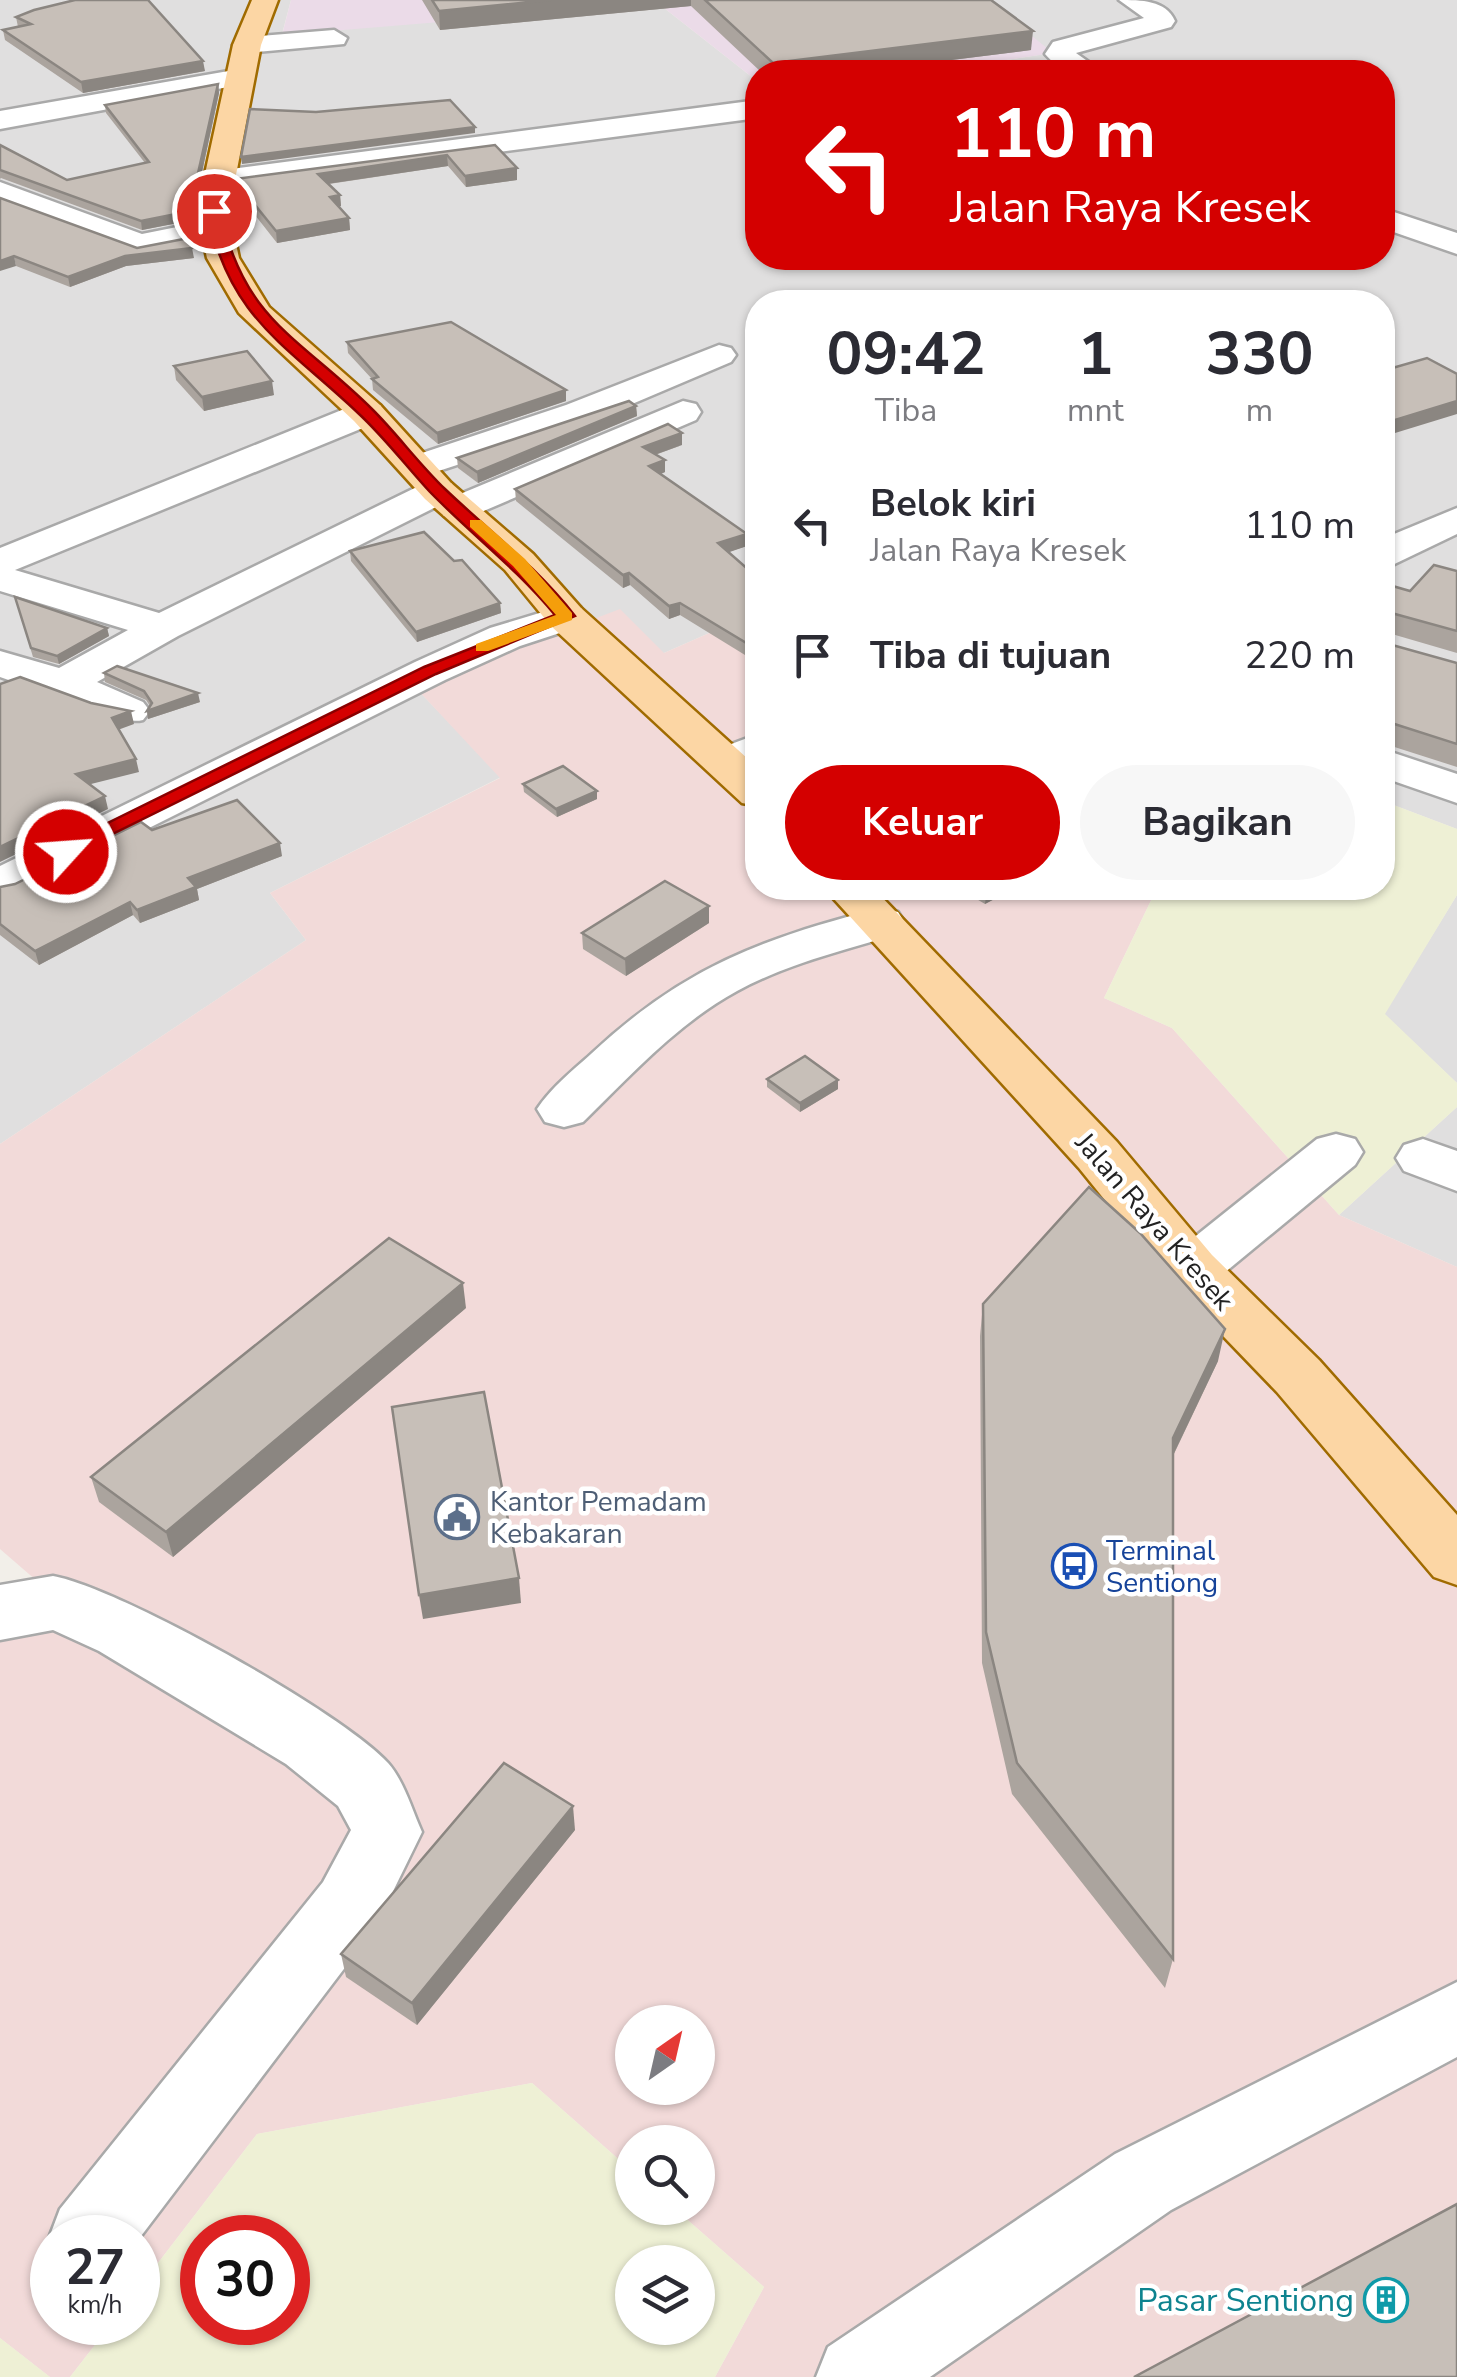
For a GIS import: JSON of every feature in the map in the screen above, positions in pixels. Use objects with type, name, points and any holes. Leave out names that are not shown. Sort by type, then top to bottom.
[{"type":"main road","points":[[265,0],[243,61],[216,180],[217,228],[224,258],[256,313],[367,412],[438,489],[519,562],[566,616],[742,754]]},
{"type":"main road","name":"Jalan Raya Kresek","points":[[859,900],[1098,1154],[1192,1270],[1298,1376],[1457,1560]]},
{"type":"street","points":[[1069,60],[1059,54],[1063,48],[1162,21],[1132,0]]},
{"type":"street","points":[[0,120],[334,38]]},
{"type":"street","points":[[216,180],[575,136],[745,110]]},
{"type":"street","points":[[0,190],[140,244],[217,228]]},
{"type":"street","points":[[1395,222],[1457,244]]},
{"type":"street","points":[[64,683],[162,626],[438,489],[578,413],[719,354]]},
{"type":"street","points":[[0,562],[367,412]]},
{"type":"street","points":[[438,489],[528,484],[596,446],[683,412]]},
{"type":"street","points":[[1395,550],[1457,520]]},
{"type":"street","points":[[1395,553],[1457,567]]},
{"type":"street","points":[[0,578],[162,626]]},
{"type":"street","points":[[0,884],[430,670],[504,637],[566,616]]},
{"type":"street","points":[[0,664],[64,683],[128,711]]},
{"type":"street","points":[[1395,767],[1457,790]]},
{"type":"street","points":[[564,1109],[650,1030],[716,982],[762,960],[881,923]]},
{"type":"street","points":[[1192,1270],[1336,1152]]},
{"type":"street","points":[[0,1613],[10,1608],[58,1604],[118,1632],[326,1752],[364,1784],[387,1832],[349,1906],[107,2215]]},
{"type":"street","points":[[858,2377],[1143,2182],[1457,2018]]},
{"type":"shaded area","points":[[0,0],[291,0],[282,34],[659,4],[745,72],[745,270],[1395,270],[1395,60],[1006,60],[1052,53],[987,0],[1457,0],[1457,829],[1395,806],[1395,290],[745,290],[745,617],[664,653],[415,687],[501,777],[270,893],[306,940],[0,1144]]},
{"type":"shaded area","points":[[291,0],[987,0],[1053,53],[1007,60],[745,60],[745,72],[659,4],[282,35]]},
{"type":"shaded area","points":[[620,609],[664,653],[745,617],[745,900],[1151,900],[1104,998],[1172,1028],[1339,1215],[1457,1267],[1457,2377],[715,2377],[764,2287],[693,2225],[715,2225],[715,2125],[615,2125],[615,2156],[532,2083],[257,2134],[195,2215],[180,2215],[180,2234],[160,2260],[160,2215],[30,2215],[30,2345],[95,2345],[70,2377],[50,2377],[0,2338],[0,1624],[52,1594],[0,1549],[0,1144],[306,940],[270,893],[500,778],[415,687]]},
{"type":"shaded area","points":[[1457,895],[1457,1083],[1384,1014]]},
{"type":"shaded area","points":[[1457,1107],[1457,1267],[1339,1215]]},
{"type":"green space","points":[[1395,806],[1457,829],[1457,895],[1385,1014],[1457,1083],[1457,1107],[1339,1215],[1172,1028],[1104,998],[1151,900],[1395,900]]},
{"type":"green space","points":[[532,2083],[615,2156],[615,2225],[693,2225],[764,2287],[715,2377],[70,2377],[95,2345],[160,2345],[160,2260],[180,2234],[180,2345],[310,2345],[310,2215],[195,2215],[257,2134]]},
{"type":"green space","points":[[0,2338],[50,2377],[0,2377]]},
{"type":"building","points":[[75,0],[148,0],[203,61],[81,82],[3,30],[31,24],[16,17]]},
{"type":"building","points":[[432,0],[551,0],[439,11]]},
{"type":"building","points":[[705,0],[991,0],[1033,31],[797,60],[770,60]]},
{"type":"building","points":[[218,84],[192,200],[178,203],[181,213],[141,221],[0,170],[0,145],[67,180],[149,162],[105,105]]},
{"type":"building","points":[[450,100],[475,127],[241,157],[250,109],[316,112]]},
{"type":"building","points":[[495,145],[517,168],[465,176],[447,155],[318,174],[340,195],[330,197],[349,218],[276,231],[239,185],[234,186],[235,179]]},
{"type":"building","points":[[0,198],[137,248],[189,238],[192,248],[125,256],[68,277],[14,256],[0,261]]},
{"type":"building","points":[[451,322],[566,390],[437,433],[372,379],[378,377],[347,342]]},
{"type":"building","points":[[247,351],[272,381],[202,397],[174,366]]},
{"type":"building","points":[[1427,358],[1457,374],[1457,401],[1395,420],[1395,367]]},
{"type":"building","points":[[629,401],[636,406],[477,472],[457,458]]},
{"type":"building","points":[[668,424],[682,433],[643,447],[665,460],[649,466],[745,533],[718,543],[745,567],[745,642],[680,603],[669,606],[629,573],[623,575],[515,489]]},
{"type":"building","points":[[424,532],[454,561],[462,560],[500,603],[416,632],[350,551]]},
{"type":"building","points":[[1434,565],[1457,571],[1457,631],[1395,614],[1395,587],[1410,591]]},
{"type":"building","points":[[15,597],[107,628],[57,656],[31,648]]},
{"type":"building","points":[[1395,646],[1457,663],[1457,744],[1395,724]]},
{"type":"building","points":[[117,666],[198,693],[147,711],[152,703],[144,691],[104,673]]},
{"type":"building","points":[[20,677],[91,703],[131,711],[112,718],[136,759],[76,774],[105,796],[0,847],[0,684]]},
{"type":"building","points":[[563,766],[597,791],[556,809],[523,784]]},
{"type":"building","points":[[237,800],[280,843],[188,878],[196,887],[137,910],[130,902],[35,951],[0,924],[0,887],[15,884],[141,822],[152,830]]},
{"type":"building","points":[[665,881],[709,906],[625,959],[582,933]]},
{"type":"building","points":[[805,1056],[838,1080],[800,1103],[767,1079]]},
{"type":"building","name":"Terminal Sentiong","points":[[1089,1187],[1140,1233],[1225,1329],[1173,1438],[1173,1959],[1017,1763],[986,1632],[983,1304]]},
{"type":"building","points":[[389,1238],[463,1283],[166,1532],[91,1477]]},
{"type":"building","name":"Kantor Pemadam Kebakaran","points":[[484,1392],[519,1578],[419,1595],[392,1407]]},
{"type":"building","points":[[504,1763],[573,1806],[412,2003],[341,1954]]},
{"type":"building","name":"Pasar Sentiong","points":[[1457,2204],[1457,2377],[1134,2377]]},
{"type":"slow traffic","points":[[475,524],[519,562],[566,616],[482,647]]},
{"type":"place","name":"Kantor Pemadam Kebakaran","points":[[457,1517]]},
{"type":"place","name":"Terminal Sentiong","points":[[1074,1566]]},
{"type":"place","name":"Pasar Sentiong","points":[[1386,2300]]},
{"type":"route","points":[[66,852],[430,670],[504,637],[566,616],[519,562],[438,491],[367,412],[256,313],[224,258],[214,211]]}]
